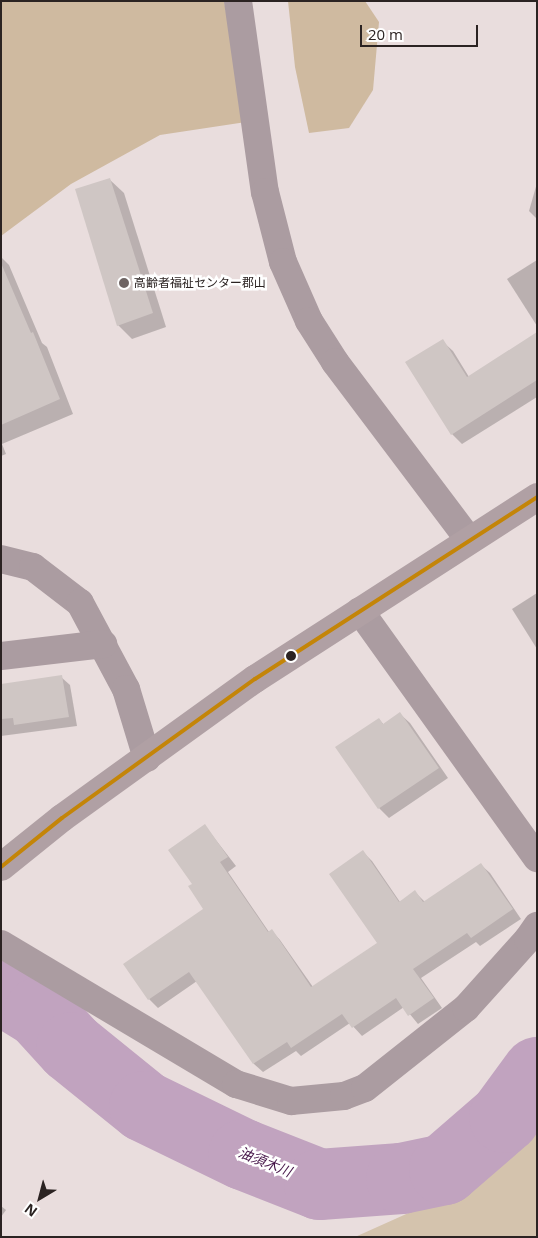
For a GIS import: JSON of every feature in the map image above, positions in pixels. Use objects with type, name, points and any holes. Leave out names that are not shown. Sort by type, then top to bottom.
[{"type":"highway","points":[[1,867],[62,818],[255,679],[537,497]]},
{"type":"street","points":[[238,1],[265,192],[287,270],[309,321],[336,362],[469,540]]},
{"type":"street","points":[[1,559],[33,567],[80,603],[126,689],[147,758]]},
{"type":"street","points":[[360,611],[537,858]]},
{"type":"street","points":[[1,656],[103,644]]},
{"type":"street","points":[[1,944],[236,1084],[268,1096],[300,1101],[344,1096],[365,1088],[466,1008],[528,939],[537,926]]},
{"type":"shaded area","points":[[1,1],[224,1],[246,122],[160,135],[71,184],[1,236]]},
{"type":"shaded area","points":[[288,1],[365,1],[379,22],[373,90],[349,128],[309,133],[295,67]]},
{"type":"shaded area","points":[[537,1109],[537,1237],[355,1237],[473,1184]]},
{"type":"building","points":[[110,178],[153,313],[117,326],[75,189]]},
{"type":"building","points":[[1,263],[31,333],[33,332],[60,399],[1,425]]},
{"type":"building","points":[[537,332],[537,380],[451,435],[405,362],[443,339],[467,377]]},
{"type":"building","points":[[62,675],[69,717],[14,725],[13,718],[1,719],[1,684]]},
{"type":"building","points":[[400,712],[439,768],[378,809],[335,747],[379,718],[383,724]]},
{"type":"building","points":[[205,824],[228,857],[220,862],[268,932],[272,929],[311,987],[377,943],[329,874],[363,850],[399,902],[415,890],[423,902],[481,863],[513,909],[471,938],[467,933],[413,969],[434,998],[408,1016],[396,998],[352,1028],[342,1014],[291,1048],[287,1042],[253,1064],[189,972],[148,1000],[123,964],[203,909],[188,886],[192,884],[168,850]]},
{"type":"waterway","name":"油須木川","points":[[1,989],[39,1012],[71,1047],[144,1106],[243,1154],[319,1184],[401,1178],[444,1169],[504,1117],[537,1072]]},
{"type":"transit line","points":[[1,867],[62,818],[255,679],[537,497]]},
{"type":"place","name":"高齢者福祉センター郡山","points":[[124,283]]}]
